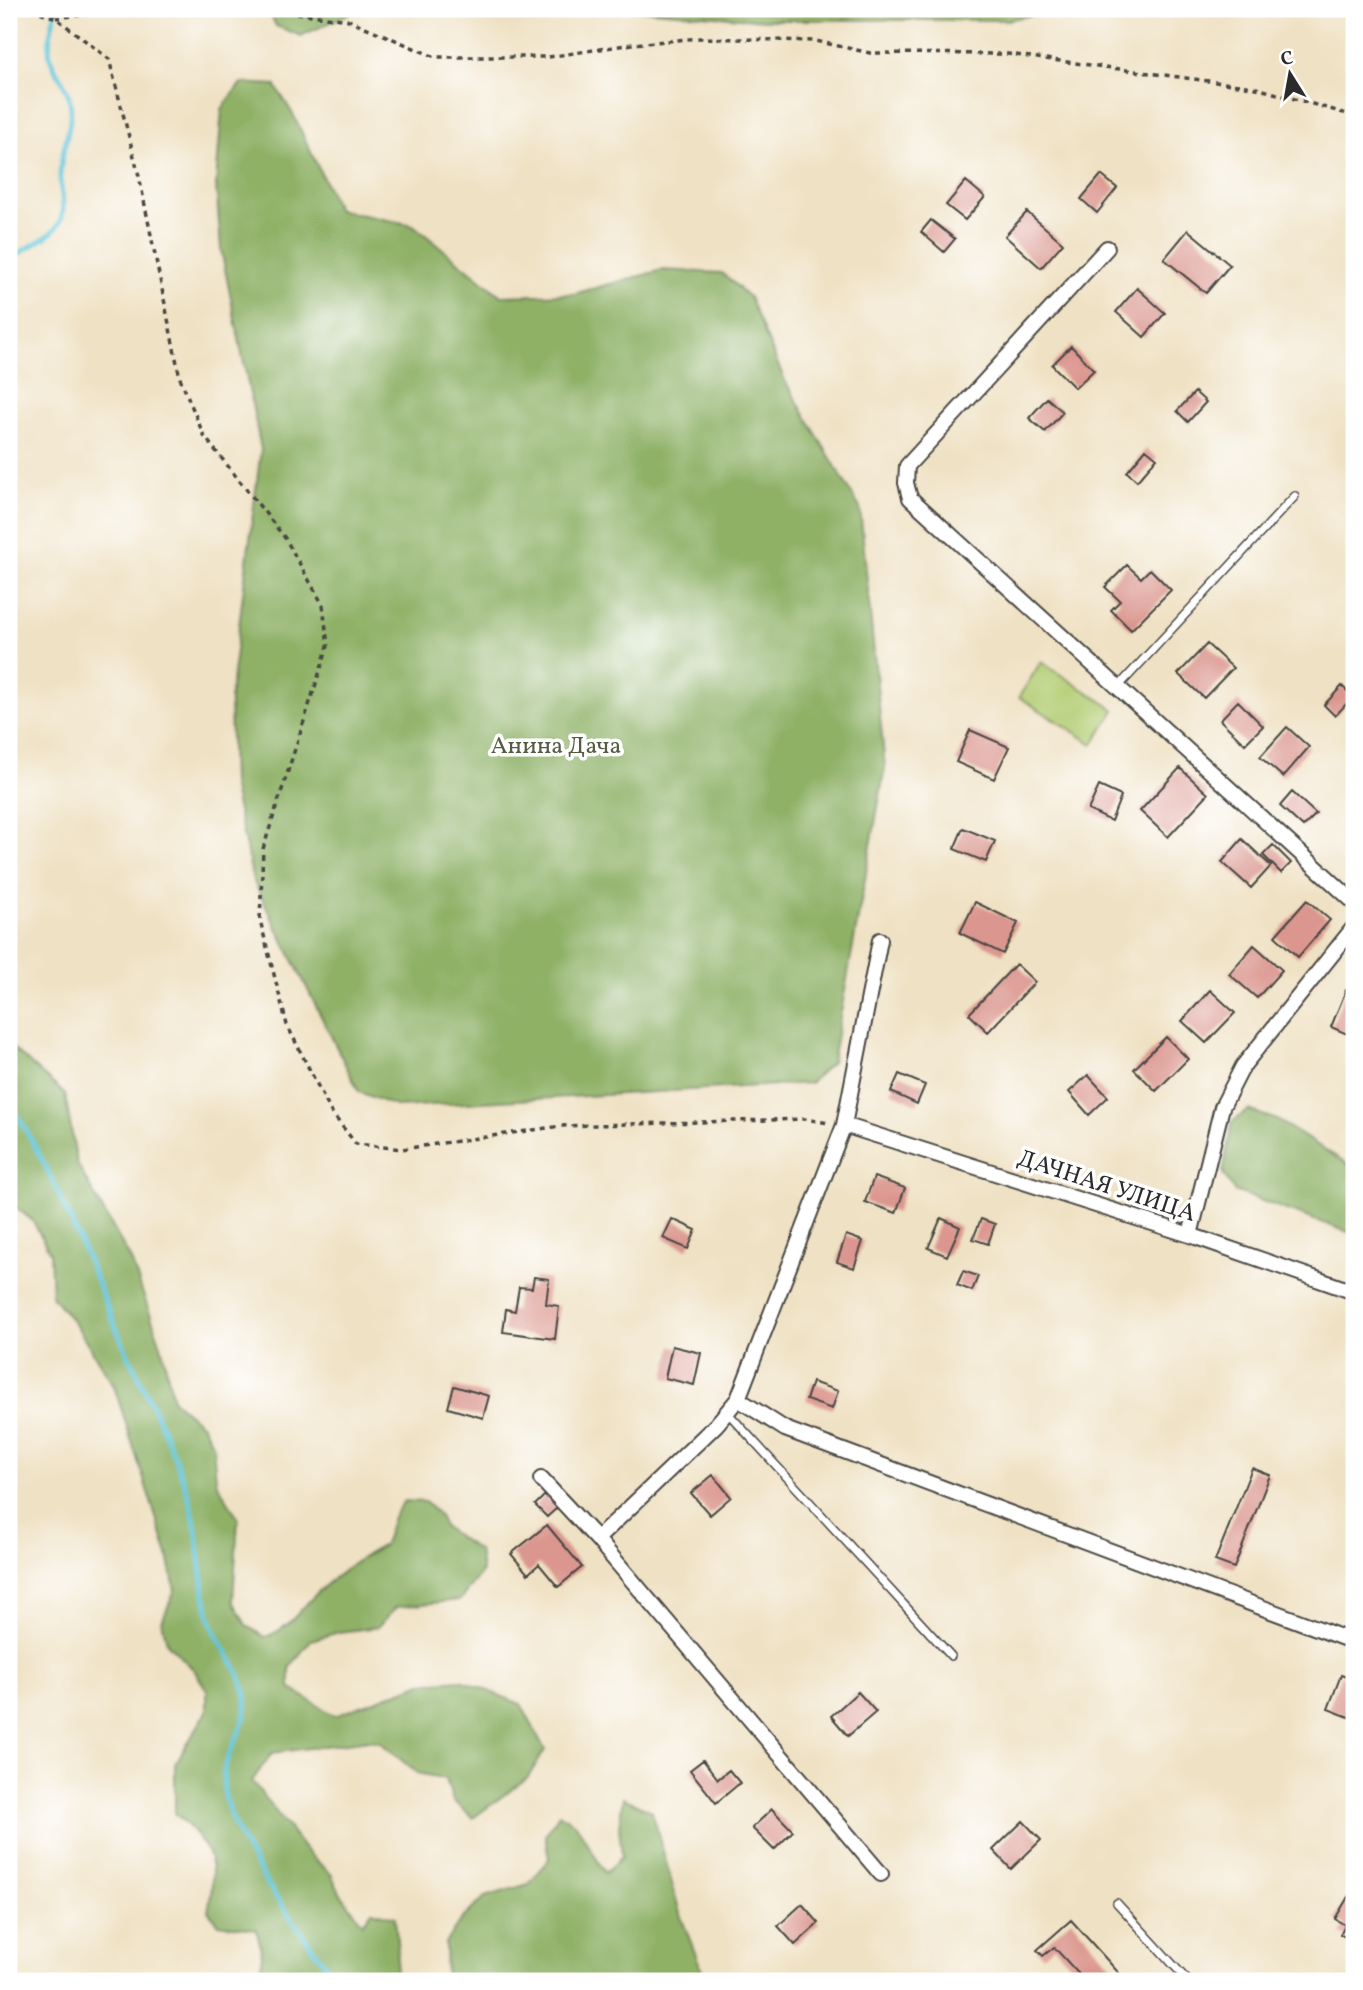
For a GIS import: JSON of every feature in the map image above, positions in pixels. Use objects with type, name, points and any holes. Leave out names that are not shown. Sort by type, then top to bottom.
[{"type":"street","points":[[1107,248],[907,466],[906,483],[910,498],[1354,902]]},
{"type":"street","points":[[1190,1235],[1222,1107],[1243,1066],[1354,927]]},
{"type":"street","points":[[597,1539],[728,1413],[738,1399],[844,1125],[880,940]]},
{"type":"street","name":"ДАЧНАЯ УЛИЦА","points":[[844,1125],[1190,1235],[1354,1292]]},
{"type":"street","points":[[738,1399],[785,1429],[1354,1642]]},
{"type":"street","points":[[541,1479],[597,1539],[881,1874]]},
{"type":"lane","points":[[1118,687],[1295,496]]},
{"type":"lane","points":[[728,1413],[951,1656]]},
{"type":"lane","points":[[1117,1903],[1188,1981]]},
{"type":"path","points":[[31,9],[56,18],[109,59],[139,176],[180,378],[204,436],[285,538],[323,605],[328,646],[263,849],[260,920],[287,1025],[331,1112],[356,1144],[402,1149],[561,1126],[805,1119],[844,1125]]},
{"type":"path","points":[[56,18],[136,9]]},
{"type":"path","points":[[267,9],[349,20],[435,57],[548,57],[700,38],[816,41],[870,53],[1008,54],[1240,86],[1354,116]]},
{"type":"green space","points":[[268,9],[359,9],[301,36],[276,26]]},
{"type":"green space","points":[[626,9],[1035,9],[1032,15],[1007,20],[765,20]]},
{"type":"green space","name":"Анина Дача","points":[[241,83],[275,85],[294,116],[338,210],[413,225],[501,296],[573,294],[662,270],[722,273],[749,297],[785,381],[860,508],[885,768],[832,1062],[810,1083],[398,1107],[359,1092],[253,880],[232,784],[230,698],[261,449],[221,249],[216,184],[222,109]]},
{"type":"green space","points":[[1041,662],[1115,710],[1093,744],[1019,697]]},
{"type":"green space","points":[[9,1045],[65,1094],[77,1164],[131,1260],[162,1348],[173,1400],[202,1425],[213,1445],[216,1481],[238,1518],[233,1601],[246,1625],[265,1637],[287,1624],[334,1578],[384,1545],[393,1517],[404,1501],[425,1502],[438,1514],[444,1527],[479,1551],[482,1571],[460,1600],[396,1607],[378,1627],[339,1632],[311,1640],[290,1667],[290,1688],[335,1716],[422,1683],[461,1680],[521,1704],[545,1750],[528,1777],[473,1818],[453,1801],[446,1779],[417,1773],[380,1742],[369,1740],[272,1753],[252,1781],[308,1853],[331,1874],[340,1893],[363,1923],[372,1911],[395,1917],[398,1953],[394,1981],[253,1981],[262,1964],[256,1929],[219,1924],[208,1911],[212,1880],[209,1856],[197,1836],[175,1813],[175,1764],[207,1711],[207,1690],[194,1670],[167,1643],[162,1621],[175,1590],[168,1555],[114,1386],[78,1328],[52,1296],[50,1253],[33,1221],[9,1202]]},
{"type":"green space","points":[[1248,1110],[1277,1120],[1354,1168],[1354,1234],[1234,1191],[1223,1173],[1232,1122]]},
{"type":"green space","points":[[623,1798],[652,1811],[681,1917],[706,1981],[446,1981],[445,1943],[462,1919],[485,1897],[529,1884],[549,1859],[545,1835],[559,1814],[576,1824],[605,1873],[622,1857],[619,1826]]},
{"type":"building","points":[[1101,175],[1117,188],[1097,213],[1081,199]]},
{"type":"building","points":[[966,181],[985,197],[965,220],[946,205]]},
{"type":"building","points":[[1027,212],[1063,243],[1041,268],[1005,236]]},
{"type":"building","points":[[931,220],[955,239],[944,252],[921,232]]},
{"type":"building","points":[[1188,230],[1230,265],[1206,293],[1164,259]]},
{"type":"building","points":[[1137,288],[1165,313],[1144,337],[1116,312]]},
{"type":"building","points":[[1071,346],[1094,370],[1075,388],[1052,365]]},
{"type":"building","points":[[1195,392],[1206,402],[1188,422],[1177,411]]},
{"type":"building","points":[[1047,398],[1063,412],[1045,432],[1029,418]]},
{"type":"building","points":[[1146,449],[1157,458],[1137,481],[1127,472]]},
{"type":"building","points":[[1127,565],[1141,578],[1150,569],[1171,590],[1131,630],[1111,610],[1120,601],[1105,587]]},
{"type":"building","points":[[1207,644],[1233,668],[1204,698],[1178,674]]},
{"type":"building","points":[[1342,686],[1353,697],[1335,716],[1324,705]]},
{"type":"building","points":[[1238,701],[1263,726],[1245,744],[1220,720]]},
{"type":"building","points":[[1287,727],[1309,747],[1283,777],[1260,757]]},
{"type":"building","points":[[970,730],[1009,747],[994,779],[956,762]]},
{"type":"building","points":[[1180,768],[1208,794],[1168,837],[1140,811]]},
{"type":"building","points":[[1099,786],[1121,796],[1111,821],[1088,810]]},
{"type":"building","points":[[1292,792],[1316,814],[1303,827],[1280,806]]},
{"type":"building","points":[[963,828],[995,841],[986,862],[954,849]]},
{"type":"building","points":[[1242,839],[1271,866],[1251,888],[1222,862]]},
{"type":"building","points":[[1273,845],[1291,863],[1281,873],[1263,855]]},
{"type":"building","points":[[1307,900],[1330,920],[1298,957],[1275,936]]},
{"type":"building","points":[[975,902],[1018,923],[1003,954],[960,933]]},
{"type":"building","points":[[1254,945],[1282,970],[1257,998],[1229,974]]},
{"type":"building","points":[[1016,964],[1035,982],[988,1032],[969,1014]]},
{"type":"building","points":[[1210,990],[1235,1013],[1206,1043],[1182,1021]]},
{"type":"building","points":[[1346,990],[1354,993],[1354,1037],[1331,1027]]},
{"type":"building","points":[[1166,1037],[1188,1059],[1156,1091],[1134,1069]]},
{"type":"building","points":[[899,1074],[925,1085],[917,1104],[891,1092]]},
{"type":"building","points":[[1088,1075],[1108,1097],[1089,1115],[1069,1092]]},
{"type":"building","points":[[874,1177],[905,1188],[896,1213],[865,1202]]},
{"type":"building","points":[[941,1218],[960,1227],[947,1256],[928,1248]]},
{"type":"building","points":[[672,1219],[696,1230],[688,1249],[663,1238]]},
{"type":"building","points":[[981,1219],[995,1224],[988,1244],[973,1239]]},
{"type":"building","points":[[846,1235],[863,1241],[854,1268],[837,1262]]},
{"type":"building","points":[[963,1271],[978,1276],[972,1291],[957,1285]]},
{"type":"building","points":[[534,1277],[549,1279],[546,1304],[559,1306],[555,1339],[503,1332],[506,1309],[515,1311],[519,1287],[532,1288]]},
{"type":"building","points":[[672,1346],[701,1353],[694,1385],[665,1378]]},
{"type":"building","points":[[812,1382],[838,1391],[832,1409],[806,1400]]},
{"type":"building","points":[[454,1386],[489,1396],[483,1418],[448,1408]]},
{"type":"building","points":[[1252,1468],[1270,1475],[1234,1568],[1215,1561]]},
{"type":"building","points":[[713,1475],[731,1497],[710,1515],[691,1493]]},
{"type":"building","points":[[545,1495],[557,1508],[547,1517],[535,1505]]},
{"type":"building","points":[[547,1525],[582,1567],[558,1587],[539,1564],[528,1574],[511,1554]]},
{"type":"building","points":[[1341,1675],[1354,1680],[1354,1719],[1328,1709]]},
{"type":"building","points":[[858,1692],[876,1712],[848,1736],[831,1716]]},
{"type":"building","points":[[703,1760],[718,1779],[729,1770],[740,1783],[716,1803],[690,1770]]},
{"type":"building","points":[[772,1809],[793,1831],[774,1850],[752,1828]]},
{"type":"building","points":[[1023,1821],[1041,1840],[1011,1869],[993,1850]]},
{"type":"building","points":[[1348,1897],[1354,1901],[1354,1942],[1340,1934],[1345,1925],[1335,1919]]},
{"type":"building","points":[[802,1904],[819,1923],[795,1945],[778,1926]]},
{"type":"building","points":[[1071,1920],[1126,1981],[1085,1981],[1054,1947],[1043,1956],[1037,1950]]},
{"type":"waterway","points":[[9,263],[51,233],[62,216],[61,167],[71,110],[68,94],[54,68],[49,51],[56,9]]},
{"type":"waterway","points":[[9,1102],[41,1157],[68,1214],[164,1432],[188,1495],[210,1619],[241,1679],[246,1701],[244,1719],[224,1771],[225,1794],[233,1821],[265,1880],[337,1981]]}]
